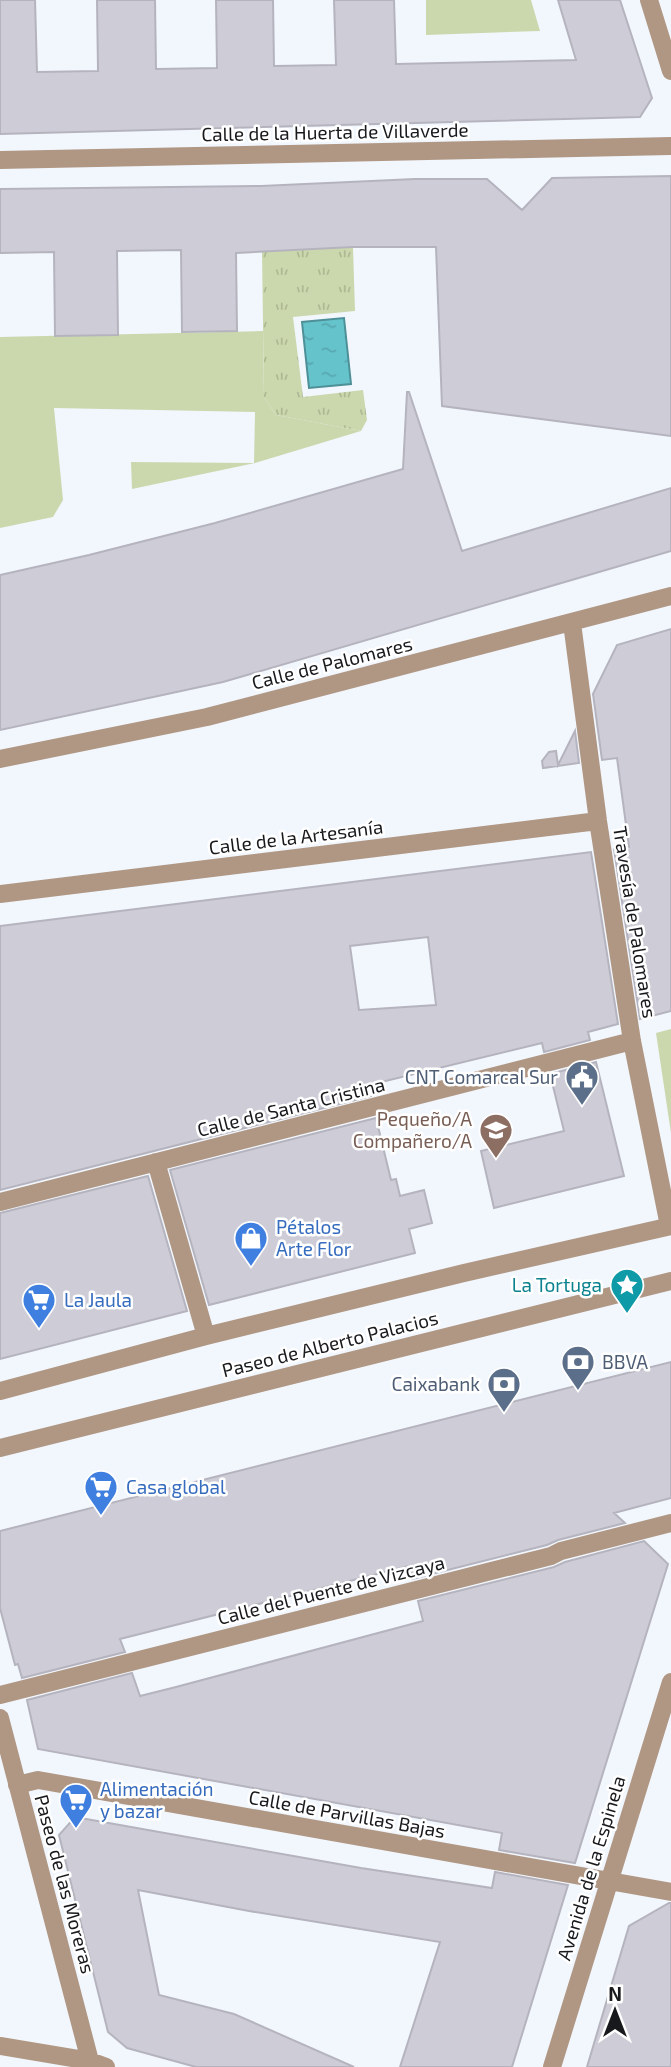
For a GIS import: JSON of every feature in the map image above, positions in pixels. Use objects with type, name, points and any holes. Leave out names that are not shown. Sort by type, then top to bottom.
[{"type":"street","points":[[649,0],[671,71]]},
{"type":"street","name":"Calle de la Huerta de Villaverde","points":[[0,160],[671,146]]},
{"type":"street","name":"Calle de Palomares","points":[[0,759],[206,717],[671,596]]},
{"type":"street","name":"Travesía de Palomares","points":[[572,623],[598,821],[632,1041],[670,1226]]},
{"type":"street","name":"Calle de la Artesanía","points":[[0,894],[598,821]]},
{"type":"street","name":"Calle de Santa Cristina","points":[[0,1202],[632,1041]]},
{"type":"street","points":[[156,1162],[206,1336]]},
{"type":"street","name":"Paseo de Alberto Palacios","points":[[0,1391],[206,1336],[670,1226]]},
{"type":"street","name":"Paseo de Alberto Palacios","points":[[0,1448],[671,1282]]},
{"type":"street","name":"Calle del Puente de Vizcaya","points":[[0,1695],[671,1523]]},
{"type":"street","name":"Avenida de la Espinela","points":[[552,2067],[671,1682]]},
{"type":"street","name":"Paseo de las Moreras","points":[[0,1718],[98,2064]]},
{"type":"street","name":"Calle de Parvillas Bajas","points":[[17,1785],[38,1780],[671,1892]]},
{"type":"street","points":[[0,2046],[98,2064]]},
{"type":"green space","points":[[426,0],[531,0],[540,31],[426,35]]},
{"type":"green space","points":[[353,247],[355,311],[293,317],[303,397],[363,390],[367,420],[361,431],[276,415],[264,397],[262,252]]},
{"type":"green space","points":[[263,331],[264,397],[276,415],[361,431],[255,463],[132,489],[131,462],[254,463],[255,412],[54,408],[63,500],[53,517],[0,528],[0,337]]},
{"type":"green space","points":[[671,1029],[671,1133],[656,1033]]},
{"type":"water","points":[[344,318],[351,384],[309,388],[302,322]]},
{"type":"building","points":[[0,0],[35,0],[37,72],[98,71],[97,0],[155,0],[156,69],[217,68],[216,0],[273,0],[274,66],[336,65],[334,0],[394,0],[396,64],[576,60],[558,0],[620,0],[652,98],[640,117],[0,134]]},
{"type":"building","points":[[671,176],[671,436],[442,406],[436,247],[353,247],[236,253],[237,331],[182,332],[181,250],[117,251],[118,335],[55,336],[54,252],[0,253],[0,189],[261,186],[415,179],[487,179],[522,210],[552,178]]},
{"type":"building","points":[[407,392],[462,551],[671,488],[671,551],[223,682],[0,730],[0,575],[215,523],[403,469]]},
{"type":"building","points":[[671,629],[671,1011],[640,1019],[614,849],[629,847],[617,758],[602,760],[593,694],[617,645]]},
{"type":"building","points":[[575,731],[579,763],[543,768],[542,761],[549,752],[556,751],[558,765]]},
{"type":"building","points":[[591,852],[618,1024],[588,1032],[590,1040],[544,1052],[542,1043],[369,1085],[371,1096],[0,1190],[0,926]],"holes":[[[428,937],[436,1005],[359,1010],[350,946]]]},
{"type":"building","name":"CNT Comarcal Sur","points":[[596,1062],[624,1176],[494,1208],[481,1151],[564,1131],[550,1074]]},
{"type":"building","points":[[376,1118],[391,1180],[396,1179],[400,1196],[424,1190],[432,1223],[409,1229],[415,1253],[209,1305],[170,1170]]},
{"type":"building","points":[[148,1176],[187,1311],[0,1359],[0,1213]]},
{"type":"building","points":[[671,1362],[671,1498],[614,1513],[625,1523],[412,1579],[409,1566],[120,1639],[125,1652],[22,1678],[18,1664],[15,1665],[0,1608],[0,1531]]},
{"type":"building","points":[[644,1541],[668,1564],[575,1863],[499,1850],[502,1833],[38,1749],[27,1700],[132,1673],[140,1696],[176,1687],[423,1621],[418,1601]]},
{"type":"building","points":[[75,1817],[361,1868],[492,1888],[495,1872],[568,1885],[512,2067],[400,2067],[440,1942],[138,1890],[159,1995],[234,2014],[354,2067],[196,2067],[127,2048],[108,2032],[59,1835]]},
{"type":"building","points":[[669,1903],[671,2067],[587,2067],[629,1926]]},
{"type":"place","name":"CNT Comarcal Sur","points":[[582,1107]]},
{"type":"place","name":"Pequeño/A Compañero/A","points":[[496,1160]]},
{"type":"place","name":"Pétalos Arte Flor","points":[[251,1268]]},
{"type":"place","name":"La Tortuga","points":[[627,1315]]},
{"type":"place","name":"La Jaula","points":[[39,1330]]},
{"type":"place","name":"BBVA","points":[[578,1392]]},
{"type":"place","name":"Caixabank","points":[[504,1414]]},
{"type":"place","name":"Casa global","points":[[101,1517]]},
{"type":"place","name":"Alimentación y bazar","points":[[76,1830]]}]
